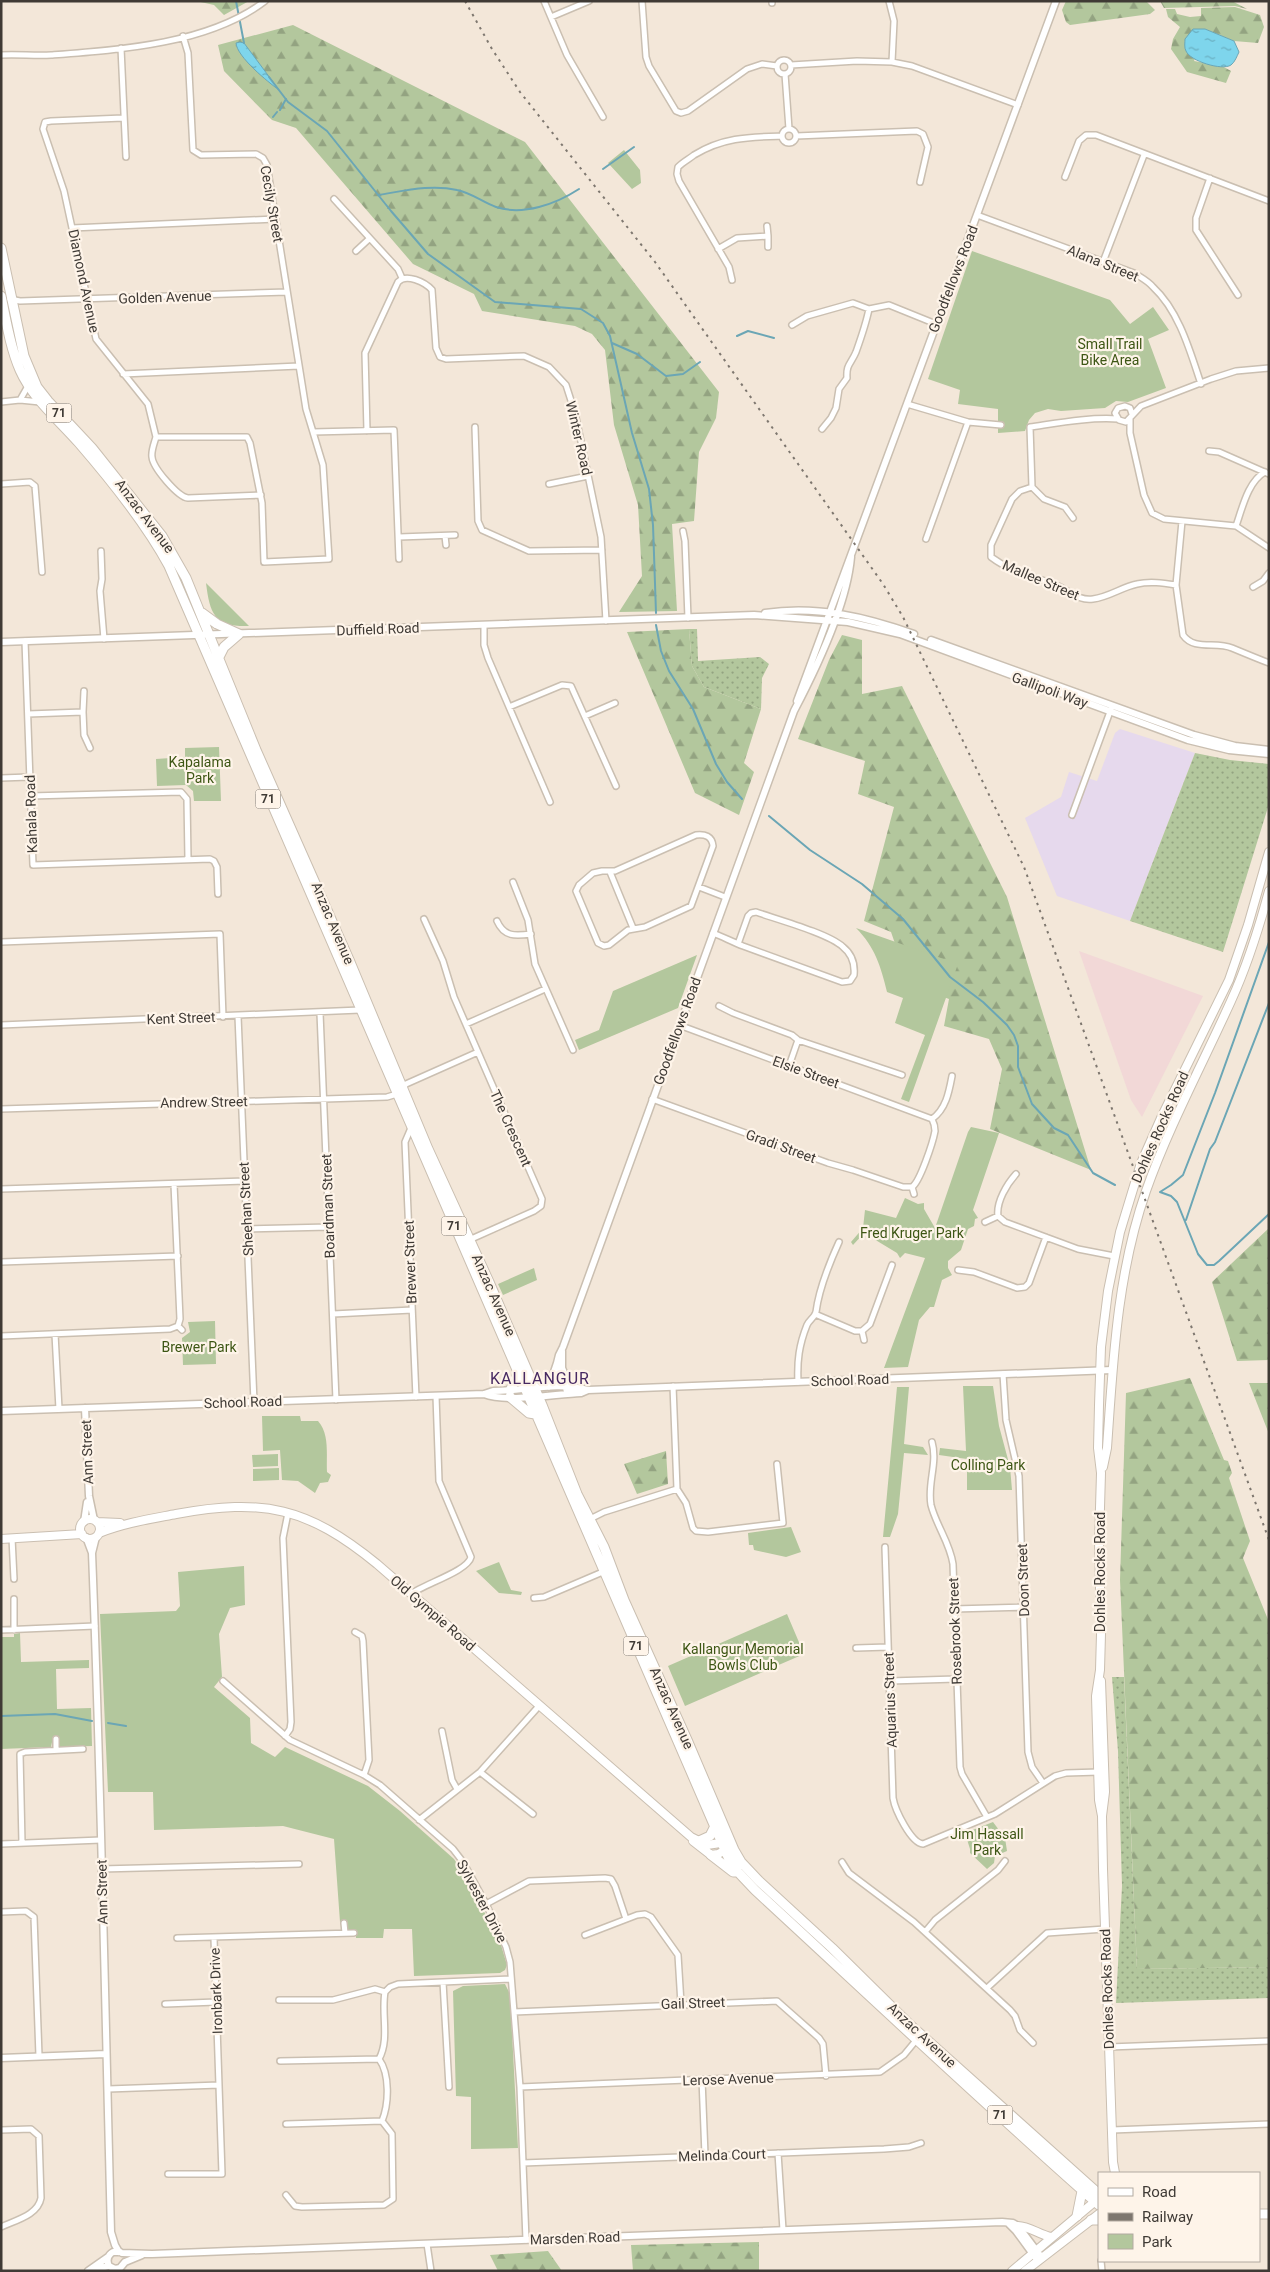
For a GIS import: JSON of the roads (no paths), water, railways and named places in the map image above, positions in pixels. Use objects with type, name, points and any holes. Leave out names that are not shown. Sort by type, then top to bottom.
[{"type":"highway","name":"Anzac Avenue","points":[[1,248],[27,364],[38,386],[48,401],[92,448],[162,536],[178,560],[256,750],[403,1086],[428,1149],[536,1392],[586,1521]]},
{"type":"highway","name":"Anzac Avenue","points":[[1,297],[16,360],[28,386],[40,402],[93,460],[157,546],[169,566],[535,1414],[608,1570],[738,1872],[977,2093],[1098,2200]]},
{"type":"highway","points":[[200,611],[216,624],[239,634],[237,638],[224,647],[219,657]]},
{"type":"highway","points":[[518,1373],[510,1394],[529,1413],[535,1414]]},
{"type":"highway","name":"Anzac Avenue","points":[[673,1718],[715,1826],[727,1846],[759,1881],[832,1948],[919,2038]]},
{"type":"highway","points":[[695,1839],[710,1836],[715,1826]]},
{"type":"highway","points":[[711,1855],[733,1872],[738,1872]]},
{"type":"highway","points":[[1077,2216],[1085,2187],[1098,2184]]},
{"type":"main road","name":"Dohles Rocks Road","points":[[1115,2172],[1108,2047],[1102,1816],[1099,1800],[1102,1696],[1100,1670],[1099,1528],[1101,1474],[1098,1448],[1100,1370],[1105,1310],[1114,1256],[1131,1194],[1148,1146],[1212,1017],[1232,971],[1248,926],[1269,852]]},
{"type":"main road","name":"Dohles Rocks Road","points":[[1101,1474],[1107,1448],[1112,1370],[1121,1293],[1132,1239],[1145,1194],[1172,1126],[1239,981],[1255,939],[1269,891]]},
{"type":"main road","name":"Old Gympie Road","points":[[96,1521],[126,1523],[226,1506],[259,1507],[288,1513],[323,1526],[343,1538],[411,1594],[695,1839],[694,1842],[711,1855]]},
{"type":"main road","points":[[1,1539],[60,1534],[84,1536],[91,1539],[98,1535],[100,1527],[96,1521],[83,1523],[60,1534]]},
{"type":"main road","points":[[83,1523],[84,1536]]},
{"type":"main road","name":"Old Gympie Road","points":[[98,1535],[126,1523]]},
{"type":"main road","points":[[695,1839],[707,1844],[727,1846]]},
{"type":"main road","points":[[711,1855],[727,1846]]},
{"type":"main road","name":"Dohles Rocks Road","points":[[1109,2172],[1113,2162]]},
{"type":"main road","points":[[1012,2271],[1051,2236],[1098,2200]]},
{"type":"main road","points":[[1025,2271],[1095,2220]]},
{"type":"main road","points":[[1018,2226],[1024,2226],[1040,2235],[1051,2236]]},
{"type":"street","points":[[1,55],[51,55],[121,48],[183,36],[225,25],[265,1]]},
{"type":"street","points":[[544,1],[567,55],[603,117]]},
{"type":"street","points":[[551,17],[589,1]]},
{"type":"street","points":[[642,1],[646,57],[649,66],[676,111],[682,113],[688,111],[746,69],[762,64],[777,66]]},
{"type":"street","points":[[889,1],[894,21],[892,62]]},
{"type":"street","name":"Goodfellows Road","points":[[794,711],[798,694],[828,612],[851,557],[1056,1]]},
{"type":"street","name":"Cecily Street","points":[[183,36],[188,53],[193,150],[201,155],[252,154],[263,158],[267,165],[306,409],[326,480],[329,559],[264,562],[261,495]]},
{"type":"street","points":[[121,48],[126,157]]},
{"type":"street","points":[[777,66],[782,60],[787,60],[791,65]]},
{"type":"street","points":[[791,65],[857,61],[892,62],[912,66],[1018,105]]},
{"type":"street","points":[[789,129],[786,74],[790,70],[791,65]]},
{"type":"street","points":[[777,66],[779,72],[786,74]]},
{"type":"street","name":"Diamond Avenue","points":[[123,118],[44,122],[43,130],[64,191],[96,339],[148,404],[156,438],[152,456],[154,464],[180,496],[188,498],[261,495]]},
{"type":"street","points":[[789,129],[794,131],[796,136]]},
{"type":"street","points":[[782,136],[784,131],[789,129]]},
{"type":"street","points":[[796,136],[917,131],[923,134],[928,147],[920,182]]},
{"type":"street","points":[[1065,177],[1079,141],[1086,135],[1096,136],[1269,201]]},
{"type":"street","points":[[782,136],[785,141],[789,142],[794,140],[796,136]]},
{"type":"street","points":[[732,280],[729,268],[679,181],[678,167],[708,146],[724,140],[738,137],[782,136]]},
{"type":"street","points":[[1103,262],[1144,155]]},
{"type":"street","points":[[1210,178],[1196,218],[1196,230],[1238,295]]},
{"type":"street","points":[[334,199],[398,269],[402,278],[398,282],[365,353],[367,431]]},
{"type":"street","name":"Alana Street","points":[[978,215],[1134,273],[1154,287],[1170,308],[1184,336],[1200,384]]},
{"type":"street","points":[[72,228],[275,219]]},
{"type":"street","points":[[767,226],[768,247]]},
{"type":"street","points":[[718,249],[742,237],[768,236]]},
{"type":"street","points":[[356,250],[369,239]]},
{"type":"street","name":"Winter Road","points":[[402,278],[409,278],[429,286],[432,290],[436,348],[440,357],[524,356],[549,367],[566,385],[571,398],[602,550],[606,621]]},
{"type":"street","name":"Golden Avenue","points":[[1,297],[20,302],[287,292]]},
{"type":"street","points":[[792,325],[807,316],[848,303],[859,304],[869,309],[889,305],[936,324]]},
{"type":"street","points":[[822,429],[836,408],[839,389],[847,378],[847,367],[863,334],[869,309]]},
{"type":"street","points":[[123,374],[298,366]]},
{"type":"street","points":[[1104,418],[1116,412],[1120,407],[1141,406],[1229,373],[1269,368]]},
{"type":"street","points":[[20,400],[28,386]]},
{"type":"street","points":[[1,402],[20,400],[40,402]]},
{"type":"street","points":[[907,404],[968,422],[1001,425]]},
{"type":"street","points":[[1073,518],[1065,507],[1044,500],[1032,487],[1030,427],[1049,423],[1104,418],[1120,420],[1131,417],[1141,406]]},
{"type":"street","points":[[1128,407],[1131,417],[1130,433],[1149,508],[1161,518],[1236,526],[1269,548]]},
{"type":"street","points":[[1116,412],[1130,433]]},
{"type":"street","points":[[926,539],[968,422]]},
{"type":"street","points":[[475,427],[478,521],[482,530],[529,551],[602,550]]},
{"type":"street","points":[[313,432],[394,430],[399,559]]},
{"type":"street","points":[[156,438],[247,437],[250,443],[261,495]]},
{"type":"street","points":[[1210,451],[1219,452],[1267,473]]},
{"type":"street","points":[[1236,526],[1253,483],[1259,475],[1267,473]]},
{"type":"street","points":[[549,484],[588,476]]},
{"type":"street","points":[[1,484],[30,482],[35,486],[42,572]]},
{"type":"street","name":"Mallee Street","points":[[1032,487],[1020,491],[1012,499],[991,545],[991,557],[998,562],[1021,574],[1058,586],[1082,600],[1104,597],[1136,584],[1149,582],[1176,584]]},
{"type":"street","points":[[1182,521],[1176,584],[1181,630],[1187,640],[1196,644],[1230,647],[1269,663]]},
{"type":"street","points":[[683,531],[688,618]]},
{"type":"street","points":[[399,537],[455,535]]},
{"type":"street","points":[[446,536],[446,545]]},
{"type":"street","points":[[101,551],[100,591],[104,638]]},
{"type":"street","name":"Goodfellows Road","points":[[549,1387],[725,897],[794,711],[815,668],[836,613],[849,574],[851,557]]},
{"type":"street","points":[[1253,587],[1263,581],[1269,573]]},
{"type":"street","name":"Duffield Road","points":[[1,642],[688,618],[791,611],[836,613]]},
{"type":"street","name":"Gallipoli Way","points":[[836,613],[885,623],[1209,746],[1269,754]]},
{"type":"street","name":"Duffield Road","points":[[754,615],[833,621]]},
{"type":"street","name":"Gallipoli Way","points":[[833,621],[863,625],[908,636],[1111,709],[1211,740],[1235,746],[1269,750]]},
{"type":"street","points":[[484,626],[484,645],[488,658],[550,802]]},
{"type":"street","name":"Kahala Road","points":[[25,641],[33,865],[210,859],[214,861],[217,867],[218,894]]},
{"type":"street","points":[[509,707],[567,684],[574,691],[616,786]]},
{"type":"street","points":[[84,691],[80,712],[84,735],[90,748]]},
{"type":"street","points":[[585,716],[615,703]]},
{"type":"street","points":[[1072,815],[1111,709]]},
{"type":"street","points":[[28,714],[80,712]]},
{"type":"street","points":[[1,778],[29,777]]},
{"type":"street","points":[[30,796],[182,792],[186,799],[188,859]]},
{"type":"street","points":[[704,835],[712,840],[713,846],[692,904],[686,909],[645,927],[633,928],[609,945],[600,944],[577,896],[578,887],[590,876],[602,870],[610,872],[693,836],[704,835]]},
{"type":"street","points":[[610,872],[633,928]]},
{"type":"street","points":[[513,882],[525,910],[531,934],[534,961],[573,1050]]},
{"type":"street","points":[[699,887],[725,897]]},
{"type":"street","points":[[713,933],[738,944],[842,982],[850,981],[854,975],[852,958],[842,945],[756,912],[748,916],[738,944]]},
{"type":"street","points":[[397,1094],[403,1086],[478,1052],[424,919]]},
{"type":"street","points":[[497,921],[502,930],[508,935],[531,934]]},
{"type":"street","points":[[1,942],[220,934],[223,1017]]},
{"type":"street","points":[[466,1024],[545,989]]},
{"type":"street","points":[[719,1006],[792,1035],[798,1040],[902,1075]]},
{"type":"street","name":"Kent Street","points":[[1,1024],[223,1017],[360,1010]]},
{"type":"street","name":"Boardman Street","points":[[320,1013],[336,1400]]},
{"type":"street","name":"Sheehan Street","points":[[238,1016],[254,1402]]},
{"type":"street","name":"Elsie Street","points":[[679,1025],[932,1119]]},
{"type":"street","points":[[789,1066],[798,1040]]},
{"type":"street","name":"The Crescent","points":[[469,1240],[534,1211],[539,1208],[542,1202],[478,1052]]},
{"type":"street","points":[[914,1194],[912,1187],[919,1178],[934,1133],[935,1124],[932,1119],[940,1113],[943,1107],[952,1076]]},
{"type":"street","name":"Andrew Street","points":[[1,1109],[324,1100],[387,1097],[397,1094]]},
{"type":"street","name":"Gradi Street","points":[[652,1099],[828,1164],[847,1168],[903,1187],[912,1187]]},
{"type":"street","name":"Brewer Street","points":[[411,1128],[405,1142],[416,1397]]},
{"type":"street","points":[[1016,1174],[1006,1186],[998,1210],[998,1216],[1005,1222],[1078,1249],[1114,1256]]},
{"type":"street","points":[[1,1188],[245,1181]]},
{"type":"street","points":[[1,1336],[170,1330],[180,1328],[174,1184]]},
{"type":"street","points":[[985,1222],[998,1216]]},
{"type":"street","points":[[247,1229],[329,1226]]},
{"type":"street","points":[[958,1270],[970,1271],[1018,1288],[1025,1287],[1029,1283],[1046,1237]]},
{"type":"street","points":[[816,1314],[815,1304],[839,1242]]},
{"type":"street","points":[[1,1262],[178,1256]]},
{"type":"street","points":[[816,1314],[855,1330],[862,1331],[867,1329],[892,1265]]},
{"type":"street","points":[[333,1314],[412,1310]]},
{"type":"street","points":[[798,1382],[797,1361],[800,1347],[810,1320],[816,1314]]},
{"type":"street","points":[[862,1331],[864,1340]]},
{"type":"street","points":[[56,1334],[59,1409]]},
{"type":"street","name":"Goodfellows Road","points":[[562,1351],[562,1368],[569,1391]]},
{"type":"street","points":[[557,1363],[569,1391]]},
{"type":"street","name":"School Road","points":[[1,1411],[484,1394],[493,1398],[510,1394],[536,1392],[1112,1370]]},
{"type":"street","name":"Doon Street","points":[[1003,1374],[1006,1420],[1019,1476],[1028,1752],[1031,1764],[1043,1783]]},
{"type":"street","points":[[672,1386],[675,1463],[678,1473],[676,1489],[686,1503],[693,1528],[700,1532],[782,1523],[778,1464]]},
{"type":"street","name":"School Road","points":[[536,1392],[549,1387],[569,1391]]},
{"type":"street","points":[[411,1594],[464,1568],[471,1557],[439,1481],[436,1396]]},
{"type":"street","name":"Ann Street","points":[[85,1408],[89,1496],[96,1521]]},
{"type":"street","name":"Rosebrook Street","points":[[932,1442],[934,1457],[931,1501],[952,1559],[961,1771],[986,1817]]},
{"type":"street","points":[[586,1521],[604,1512],[676,1489]]},
{"type":"street","name":"Ann Street","points":[[83,1523],[89,1496]]},
{"type":"street","points":[[285,1736],[290,1729],[291,1722],[283,1538],[288,1513]]},
{"type":"street","name":"Ann Street","points":[[98,1535],[92,1553],[102,1797],[101,1869],[112,2232],[114,2245],[120,2252],[123,2266]]},
{"type":"street","name":"Ann Street","points":[[84,1536],[92,1553]]},
{"type":"street","points":[[12,1538],[14,1579]]},
{"type":"street","name":"Aquarius Street","points":[[885,1547],[894,1807],[913,1838],[920,1844],[986,1817]]},
{"type":"street","points":[[534,1598],[544,1597],[608,1570]]},
{"type":"street","points":[[14,1600],[14,1630]]},
{"type":"street","points":[[954,1609],[1024,1607]]},
{"type":"street","points":[[1,1630],[95,1626]]},
{"type":"street","points":[[355,1632],[362,1636],[363,1641],[369,1760],[364,1775]]},
{"type":"street","points":[[856,1648],[888,1647]]},
{"type":"street","points":[[890,1681],[956,1678]]},
{"type":"street","name":"Sylvester Drive","points":[[223,1681],[285,1736],[364,1775],[380,1785],[453,1849],[463,1862],[486,1904],[506,1947],[510,1962],[520,2087],[526,2240]]},
{"type":"street","points":[[419,1820],[480,1772],[539,1706]]},
{"type":"street","points":[[442,1731],[452,1780],[457,1789]]},
{"type":"street","points":[[56,1739],[56,1750]]},
{"type":"street","points":[[22,1843],[20,1754],[56,1750],[83,1750]]},
{"type":"street","points":[[986,1817],[1043,1783],[1062,1774],[1101,1771]]},
{"type":"street","points":[[480,1772],[533,1814]]},
{"type":"street","points":[[1,1844],[101,1840]]},
{"type":"street","points":[[925,1932],[935,1920],[998,1870],[1005,1861]]},
{"type":"street","points":[[842,1862],[853,1876],[925,1932],[987,1988],[1013,2014],[1020,2030],[1033,2043]]},
{"type":"street","points":[[101,1869],[299,1864]]},
{"type":"street","points":[[486,1904],[529,1881],[605,1878],[610,1879],[615,1886],[626,1919]]},
{"type":"street","points":[[1,1912],[26,1911],[34,1917],[39,2056]]},
{"type":"street","points":[[585,1936],[626,1919],[645,1914],[651,1917],[678,1955],[681,2004]]},
{"type":"street","points":[[344,1923],[344,1933]]},
{"type":"street","points":[[987,1988],[1047,1933],[1057,1930],[1105,1929]]},
{"type":"street","name":"Ironbark Drive","points":[[168,2174],[222,2174],[214,1938],[354,1933]]},
{"type":"street","points":[[177,1938],[214,1938]]},
{"type":"street","points":[[380,2059],[385,2050],[383,2001],[385,1992],[390,1987],[398,1984],[511,1979]]},
{"type":"street","points":[[444,1982],[449,2087]]},
{"type":"street","points":[[279,2000],[333,2000],[375,1989],[385,1992]]},
{"type":"street","points":[[165,2004],[216,2002]]},
{"type":"street","name":"Gail Street","points":[[514,2012],[681,2004],[777,2002],[819,2038],[823,2044],[826,2076]]},
{"type":"street","name":"Lerose Avenue","points":[[520,2087],[826,2076],[880,2072],[904,2055],[919,2038]]},
{"type":"street","points":[[1108,2047],[1269,2041]]},
{"type":"street","points":[[1,2058],[106,2054]]},
{"type":"street","points":[[280,2061],[380,2059]]},
{"type":"street","points":[[380,2059],[386,2068],[387,2111],[382,2121]]},
{"type":"street","points":[[702,2080],[705,2155]]},
{"type":"street","points":[[108,2089],[219,2085]]},
{"type":"street","points":[[286,2124],[382,2121]]},
{"type":"street","points":[[286,2194],[296,2206],[302,2207],[384,2205],[390,2202],[394,2194],[392,2134],[382,2121]]},
{"type":"street","points":[[1112,2130],[1269,2124]]},
{"type":"street","points":[[1,2130],[31,2129],[36,2131],[40,2161],[40,2206],[35,2211],[1,2227]]},
{"type":"street","name":"Melinda Court","points":[[524,2163],[909,2147],[921,2143]]},
{"type":"street","points":[[778,2153],[783,2230]]},
{"type":"street","points":[[1007,2223],[1034,2251]]},
{"type":"street","name":"Marsden Road","points":[[108,2256],[113,2252],[143,2254],[1007,2223],[1013,2223],[1018,2226]]},
{"type":"street","points":[[1018,2226],[1040,2259]]},
{"type":"street","name":"Ann Street","points":[[112,2232],[108,2256],[112,2268]]},
{"type":"street","points":[[426,2244],[432,2271]]},
{"type":"street","name":"Marsden Road","points":[[112,2268],[118,2269],[143,2254]]},
{"type":"street","points":[[89,2270],[108,2256]]},
{"type":"street","points":[[89,2270],[112,2268]]},
{"type":"water","points":[[1193,29],[1205,29],[1234,41],[1239,52],[1236,59],[1231,65],[1221,67],[1193,58],[1186,51],[1185,39]]},
{"type":"water","points":[[236,43],[244,43],[279,90],[247,62],[238,49]]},
{"type":"waterway","points":[[236,1],[244,43]]},
{"type":"waterway","points":[[269,77],[288,102],[327,131],[428,254],[495,302],[581,309],[603,323],[610,336],[632,433],[649,489],[653,525],[656,613]]},
{"type":"waterway","points":[[280,110],[286,99]]},
{"type":"waterway","points":[[273,117],[277,112]]},
{"type":"waterway","points":[[603,169],[634,147]]},
{"type":"waterway","points":[[378,195],[418,189],[447,188],[467,193],[496,207],[517,210],[550,204],[579,189]]},
{"type":"waterway","points":[[737,336],[748,331],[774,338]]},
{"type":"waterway","points":[[612,343],[637,354],[666,376],[683,374],[700,362]]},
{"type":"waterway","points":[[656,625],[661,651],[669,671],[693,709],[716,764],[727,782],[742,799]]},
{"type":"waterway","points":[[769,816],[810,850],[862,884],[903,919],[950,977],[983,1002],[1007,1025],[1014,1035],[1018,1046],[1018,1067],[1032,1104],[1054,1128],[1068,1135],[1093,1173],[1115,1185]]},
{"type":"waterway","points":[[1160,1192],[1183,1175],[1215,1093],[1269,942]]},
{"type":"waterway","points":[[1186,1220],[1210,1149],[1215,1142],[1269,1003]]},
{"type":"waterway","points":[[1160,1192],[1171,1196],[1177,1202],[1198,1254],[1207,1265],[1214,1265],[1219,1261],[1269,1214]]},
{"type":"waterway","points":[[1,1716],[55,1714],[92,1721]]},
{"type":"waterway","points":[[108,1723],[126,1726]]},
{"type":"railway","points":[[465,1],[492,49],[520,92],[655,262],[883,584],[903,617],[1024,867],[1269,1540]]},
{"type":"district","name":"KALLANGUR","points":[[540,1378]]},
{"type":"park label","name":"Small Trail Bike Area","points":[[1110,352]]},
{"type":"park label","name":"Kapalama Park","points":[[200,770]]},
{"type":"park label","name":"Fred Kruger Park","points":[[912,1233]]},
{"type":"park label","name":"Brewer Park","points":[[199,1347]]},
{"type":"park label","name":"Colling Park","points":[[988,1465]]},
{"type":"park label","name":"Kallangur Memorial Bowls Club","points":[[743,1658]]},
{"type":"park label","name":"Jim Hassall Park","points":[[987,1842]]}]
